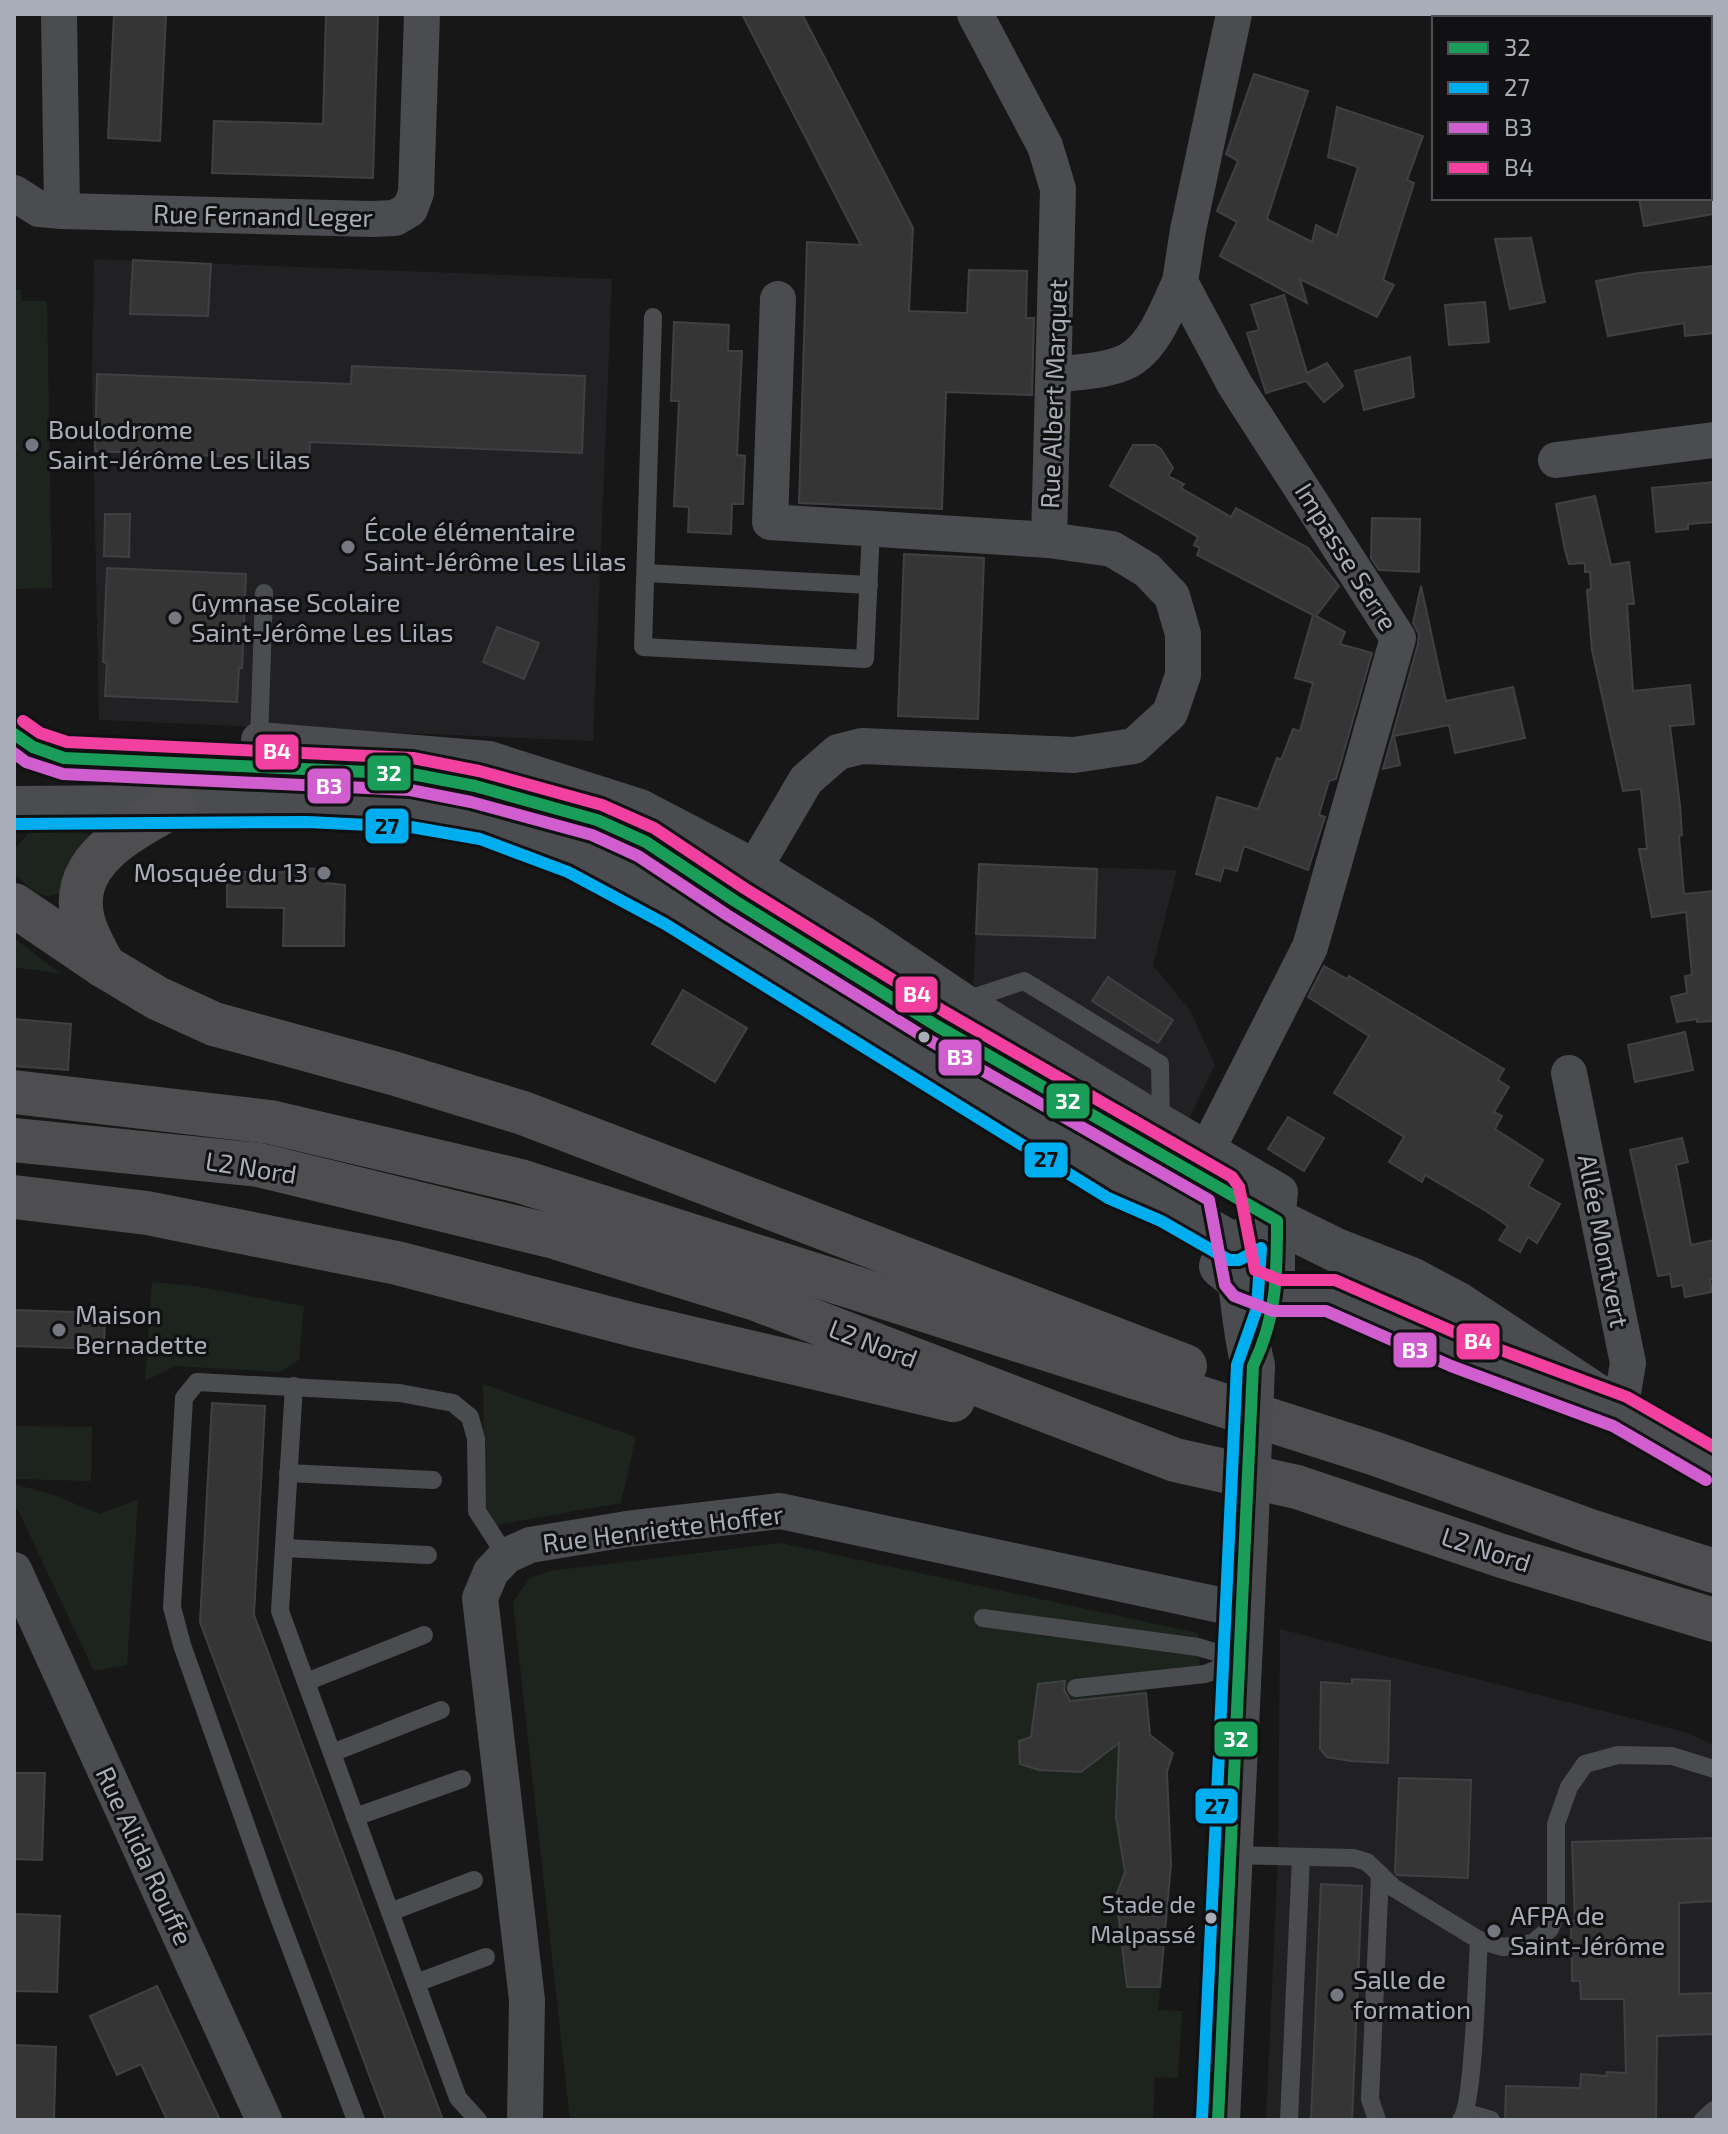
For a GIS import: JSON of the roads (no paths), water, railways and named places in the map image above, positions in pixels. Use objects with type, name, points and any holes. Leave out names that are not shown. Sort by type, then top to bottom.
[{"type":"highway","points":[[104,966],[82,918],[80,898],[85,880],[94,861],[112,845],[173,806]]},
{"type":"highway","points":[[14,905],[157,998],[214,1024],[523,1113],[1160,1355],[1376,1454]]},
{"type":"highway","name":"L2 Nord","points":[[14,1092],[270,1122],[520,1181],[1376,1454],[1590,1531],[1714,1571]]},
{"type":"highway","name":"L2 Nord","points":[[14,1140],[259,1165],[551,1236],[756,1299],[1175,1460],[1297,1487],[1502,1556],[1714,1620]]},
{"type":"highway","points":[[14,1197],[147,1213],[397,1263],[634,1325],[1052,1423],[1175,1460]]},
{"type":"street","points":[[14,193],[39,209],[62,211],[59,14]]},
{"type":"street","name":"Rue Fernand Leger","points":[[62,211],[395,218],[410,209],[416,193],[422,14]]},
{"type":"street","name":"Rue Albert Marquet","points":[[725,918],[806,780],[838,752],[862,746],[1074,755],[1134,746],[1170,713],[1183,675],[1183,634],[1172,596],[1147,570],[1112,549],[1049,540],[1058,189],[1045,146],[975,14]]},
{"type":"street","points":[[1054,375],[1102,369],[1133,358],[1155,333],[1180,282],[1188,230],[1234,14]]},
{"type":"street","name":"Impasse Serre","points":[[1180,282],[1235,385],[1398,638],[1310,947],[1208,1148]]},
{"type":"street","points":[[778,299],[770,522],[1049,540]]},
{"type":"street","points":[[1556,460],[1714,440]]},
{"type":"street","points":[[259,740],[489,759],[640,807],[755,867],[862,933],[963,1001],[1280,1192],[1277,1221],[1251,1274],[1266,1340],[1253,1366],[1218,2120]]},
{"type":"street","points":[[14,808],[307,806],[413,811],[484,823],[575,857],[725,918],[1115,1183],[1168,1207],[1251,1274],[1329,1295],[1457,1351],[1620,1411]]},
{"type":"street","name":"Allée Montvert","points":[[1569,1073],[1628,1363],[1620,1411]]},
{"type":"street","points":[[1277,1221],[1336,1250],[1411,1279],[1458,1304],[1620,1411],[1714,1466]]},
{"type":"street","points":[[1251,1274],[1277,1221]]},
{"type":"street","name":"Rue Henriette Hoffer","points":[[525,2120],[527,2000],[480,1598],[491,1572],[506,1556],[530,1545],[627,1529],[780,1511],[1243,1610]]},
{"type":"street","name":"Rue Alida Rouffe","points":[[17,1581],[264,2120]]},
{"type":"lane","points":[[653,317],[643,647],[865,659],[871,529]]},
{"type":"lane","points":[[646,573],[869,585]]},
{"type":"lane","points":[[259,740],[264,593]]},
{"type":"lane","points":[[14,734],[33,747],[64,758],[412,774],[475,786],[597,820],[646,842],[725,918],[937,1026],[1277,1221]]},
{"type":"lane","points":[[963,1001],[1024,981],[1160,1064],[1161,1122]]},
{"type":"lane","points":[[1223,1190],[1251,1274]]},
{"type":"lane","points":[[356,2120],[275,1907],[182,1645],[172,1607],[184,1398],[197,1382],[400,1393],[453,1403],[470,1417],[476,1439],[477,1511],[506,1556]]},
{"type":"lane","points":[[294,1386],[280,1611],[458,2098],[478,2120]]},
{"type":"lane","points":[[288,1473],[433,1480]]},
{"type":"lane","points":[[284,1548],[428,1555]]},
{"type":"lane","points":[[983,1618],[1198,1647],[1241,1660]]},
{"type":"lane","points":[[306,1682],[424,1635]]},
{"type":"lane","points":[[1076,1688],[1205,1674],[1241,1660]]},
{"type":"lane","points":[[332,1753],[441,1710]]},
{"type":"lane","points":[[1231,1855],[1354,1858],[1367,1862],[1394,1888],[1479,1940],[1503,1947],[1533,1943],[1550,1929],[1556,1914],[1556,1824],[1569,1787],[1585,1764],[1618,1755],[1672,1756],[1714,1769]]},
{"type":"lane","points":[[355,1817],[462,1779]]},
{"type":"lane","points":[[1289,2120],[1301,1857]]},
{"type":"lane","points":[[1377,2120],[1370,2099],[1380,1874]]},
{"type":"lane","points":[[390,1912],[474,1880]]},
{"type":"lane","points":[[1479,1940],[1464,2116],[1491,2120]]},
{"type":"lane","points":[[416,1983],[486,1957]]},
{"type":"lane","points":[[1703,2120],[1714,2110]]},
{"type":"place","name":"Boulodrome Saint-Jérôme Les Lilas","points":[[32,445]]},
{"type":"place","name":"École élémentaire Saint-Jérôme Les Lilas","points":[[348,547]]},
{"type":"place","name":"Gymnase Scolaire Saint-Jérôme Les Lilas","points":[[175,618]]},
{"type":"place","name":"Mosquée du 13","points":[[324,873]]},
{"type":"place","name":"Maison Bernadette","points":[[59,1330]]},
{"type":"place","name":"Stade de Malpassé","points":[[1211,1918]]},
{"type":"place","name":"AFPA de Saint-Jérôme","points":[[1494,1931]]},
{"type":"place","name":"Salle de formation","points":[[1337,1995]]}]
